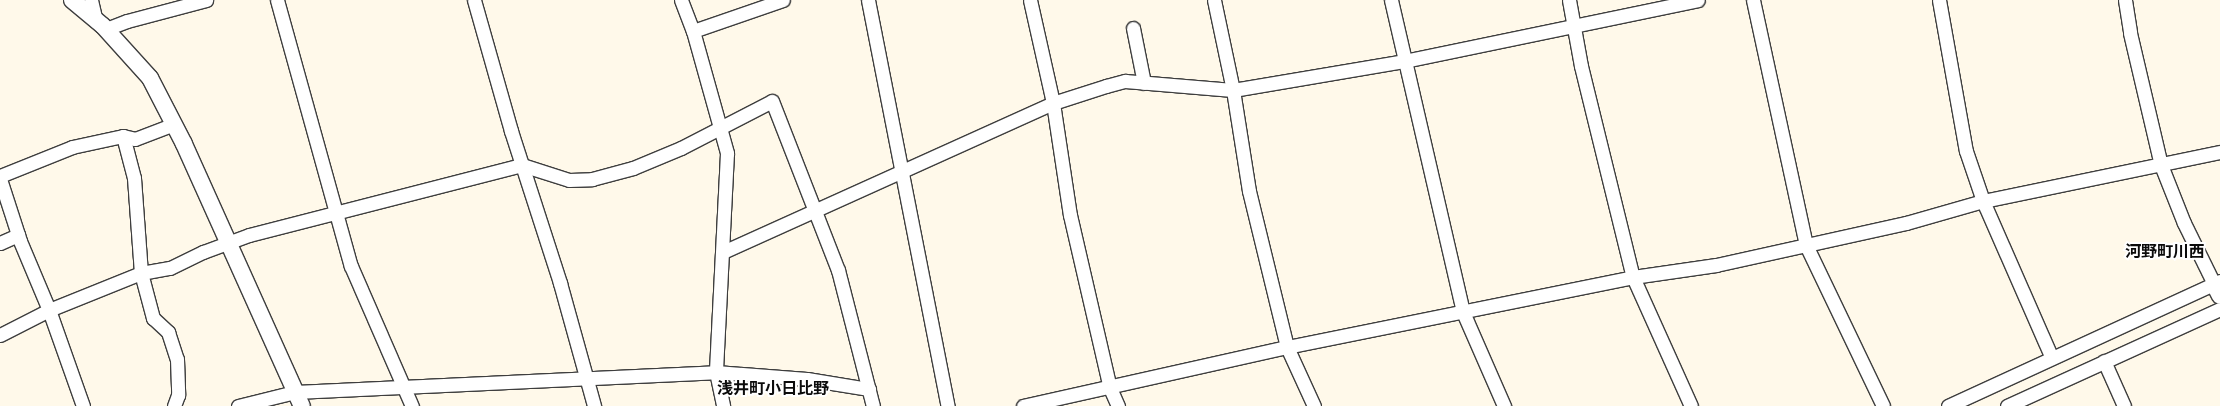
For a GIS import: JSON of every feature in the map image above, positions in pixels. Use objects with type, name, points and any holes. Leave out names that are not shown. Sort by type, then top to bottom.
[{"type":"street","points":[[72,0],[101,25],[150,78],[174,124],[298,399]]},
{"type":"street","points":[[91,0],[101,25]]},
{"type":"street","points":[[101,25],[127,21],[206,0]]},
{"type":"street","points":[[277,0],[351,266],[412,406]]},
{"type":"street","points":[[474,0],[522,165],[560,283],[594,406]]},
{"type":"street","points":[[681,0],[692,30],[727,153],[716,372],[722,406]]},
{"type":"street","points":[[692,30],[783,0]]},
{"type":"street","points":[[868,0],[948,406]]},
{"type":"street","points":[[1030,0],[1053,103],[1070,215],[1110,388],[1118,406]]},
{"type":"street","points":[[1214,0],[1233,90],[1249,191],[1286,347],[1314,406]]},
{"type":"street","points":[[1391,0],[1463,312],[1504,406]]},
{"type":"street","points":[[1569,0],[1581,66],[1633,277],[1691,406]]},
{"type":"street","points":[[723,252],[1053,103],[1125,81],[1233,90],[1404,61],[1698,0]]},
{"type":"street","points":[[1753,0],[1806,245],[1883,406]]},
{"type":"street","points":[[1939,0],[1966,151],[1983,201],[2052,358]]},
{"type":"street","points":[[1948,406],[2052,358],[2218,287],[2184,223],[2161,165],[2130,33],[2125,0]]},
{"type":"street","points":[[1133,28],[1144,83]]},
{"type":"street","points":[[0,335],[49,310],[141,273],[170,268],[226,242],[522,165],[569,180],[592,179],[633,168],[681,148],[772,100],[816,210],[838,270],[873,406]]},
{"type":"street","points":[[0,176],[72,147],[123,136],[135,139],[174,124]]},
{"type":"street","points":[[123,136],[134,178],[141,273],[153,318],[168,332],[177,359],[178,395],[174,406]]},
{"type":"street","points":[[1023,406],[1110,388],[1286,347],[1633,277],[1716,265],[1906,223],[1983,201],[2220,152]]},
{"type":"street","points":[[0,179],[18,235],[49,310],[82,406]]},
{"type":"street","points":[[0,243],[18,235]]},
{"type":"street","points":[[2008,406],[2220,309]]},
{"type":"street","points":[[2104,361],[2124,406]]},
{"type":"street","points":[[238,406],[403,387],[586,377],[716,372],[807,379],[869,389]]},
{"type":"district","name":"河野町川西","points":[[2165,250]]},
{"type":"district","name":"浅井町小日比野","points":[[773,387]]}]
